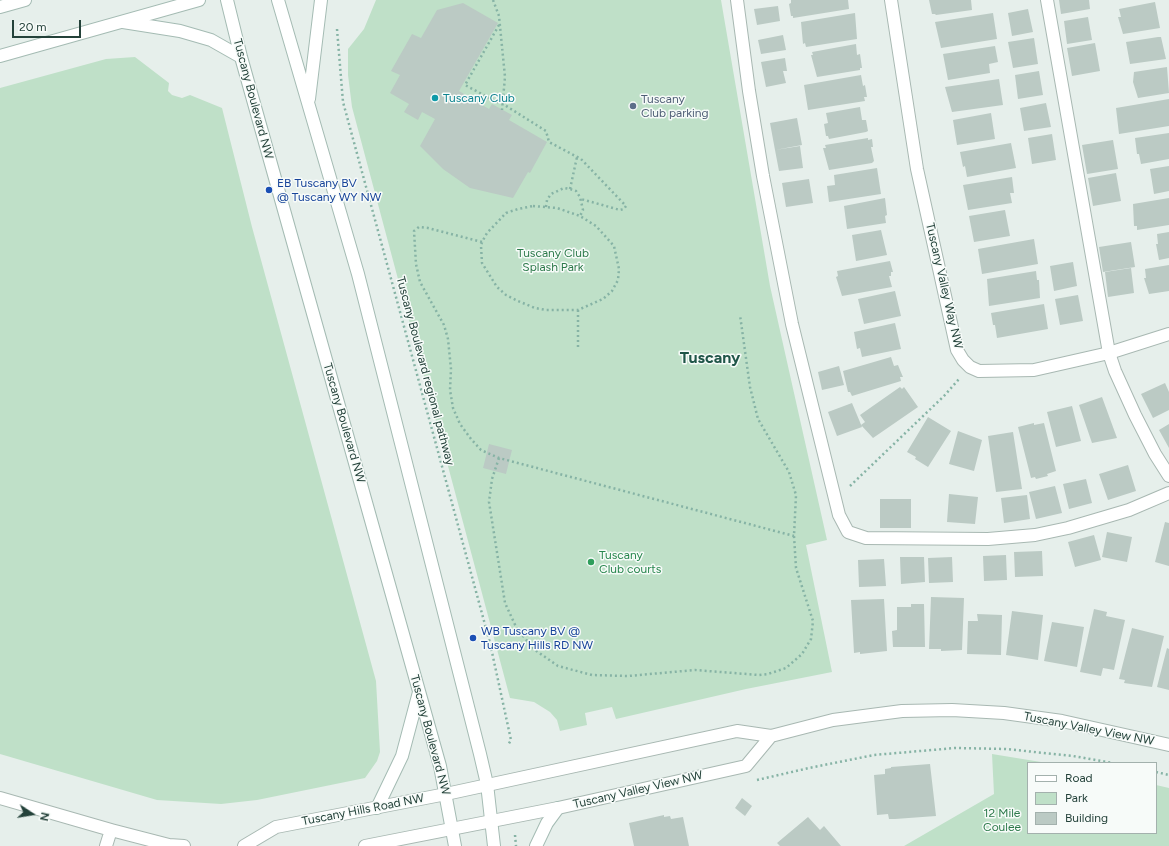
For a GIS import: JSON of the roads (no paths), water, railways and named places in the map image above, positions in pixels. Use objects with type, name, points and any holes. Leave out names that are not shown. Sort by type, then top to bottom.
[{"type":"street","points":[[0,7],[24,0]]},
{"type":"street","points":[[0,56],[199,0]]},
{"type":"street","name":"Tuscany Boulevard NW","points":[[228,0],[241,57],[420,691],[446,794],[455,846]]},
{"type":"street","points":[[278,0],[358,274],[486,784],[494,846]]},
{"type":"street","points":[[308,106],[321,0]]},
{"type":"street","points":[[737,0],[749,91],[763,176],[792,324],[839,515],[848,532],[855,536],[866,538],[988,539],[1035,535],[1068,528],[1129,510],[1169,493]]},
{"type":"street","name":"Tuscany Valley Way NW","points":[[891,0],[921,184],[957,350],[970,367],[979,371],[991,372],[1034,370],[1109,353]]},
{"type":"street","points":[[1048,0],[1109,353],[1135,415],[1155,454],[1169,476]]},
{"type":"street","points":[[118,22],[180,31],[211,40],[241,57]]},
{"type":"street","points":[[1109,353],[1169,334]]},
{"type":"street","points":[[377,808],[402,756],[420,691]]},
{"type":"street","name":"Tuscany Valley View NW","points":[[486,784],[737,731],[771,736],[841,719],[902,711],[952,710],[1004,713],[1062,721],[1169,745]]},
{"type":"street","name":"Tuscany Valley View NW","points":[[491,821],[558,808],[746,766],[771,736]]},
{"type":"street","name":"Tuscany Hills Road NW","points":[[244,846],[276,827],[446,794],[486,784]]},
{"type":"street","points":[[0,798],[111,830],[169,844],[184,846]]},
{"type":"street","points":[[536,846],[547,823],[558,808]]},
{"type":"street","points":[[365,846],[453,830],[491,821]]},
{"type":"street","points":[[106,846],[111,830]]},
{"type":"place","name":"Tuscany Club","points":[[435,98]]},
{"type":"place","name":"Tuscany Club parking","points":[[633,106]]},
{"type":"place","name":"EB Tuscany BV @ Tuscany WY NW","points":[[269,190]]},
{"type":"place","name":"Tuscany Club courts","points":[[591,562]]},
{"type":"place","name":"WB Tuscany BV @ Tuscany Hills RD NW","points":[[473,638]]},
{"type":"district","name":"Tuscany","points":[[710,358]]},
{"type":"park label","name":"Tuscany Club Splash Park","points":[[553,260]]},
{"type":"park label","name":"12 Mile Coulee","points":[[1002,820]]}]
